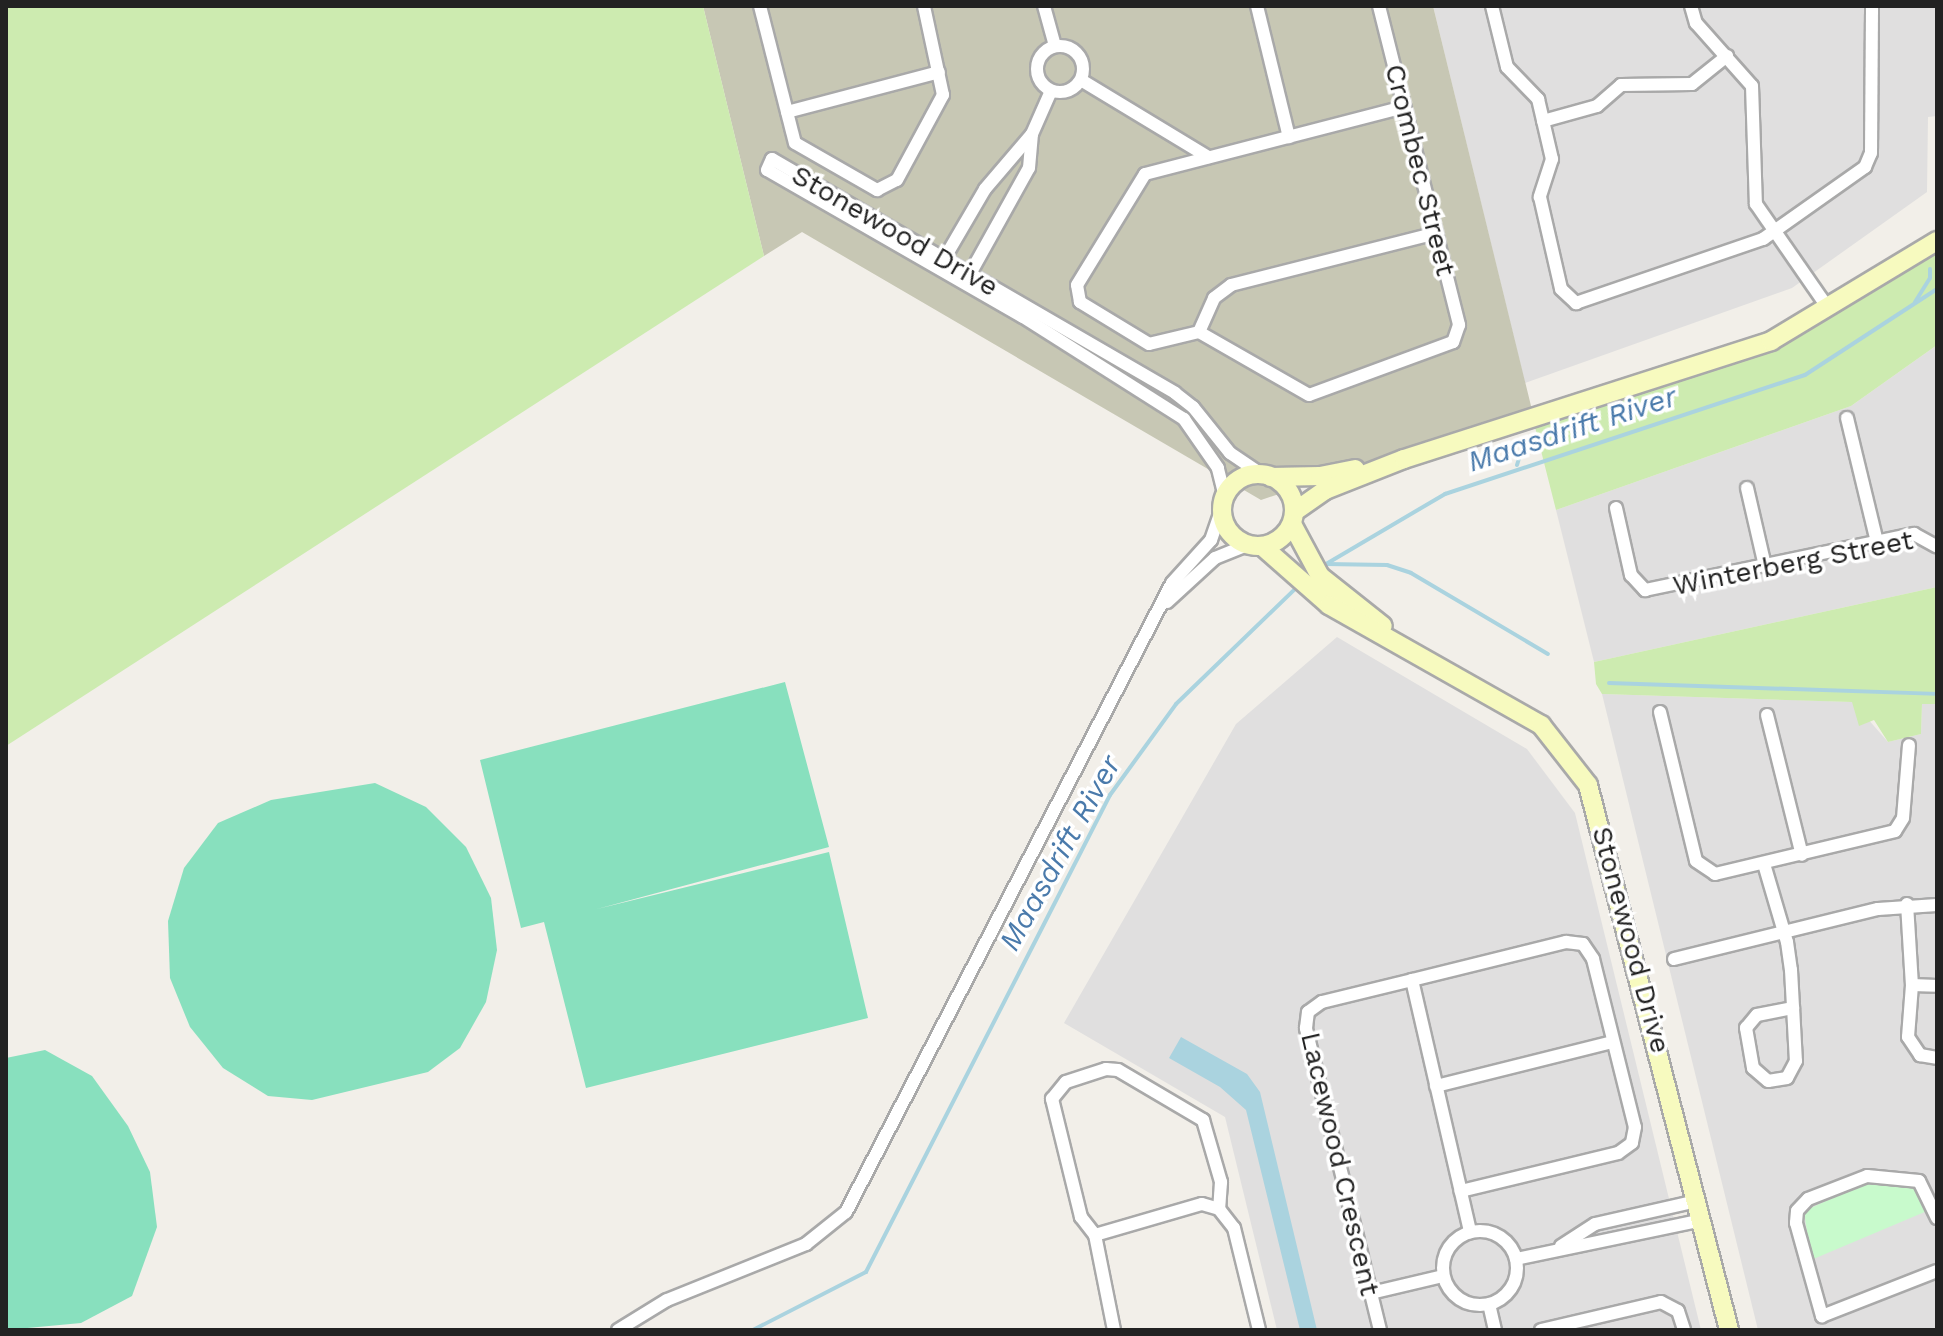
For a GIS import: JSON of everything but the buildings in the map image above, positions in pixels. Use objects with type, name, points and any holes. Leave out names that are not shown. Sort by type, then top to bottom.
[{"type":"street","points":[[760,6],[787,112],[801,149],[870,188],[884,189],[897,180],[941,103],[939,72],[924,6]]},
{"type":"street","points":[[1044,6],[1055,46]]},
{"type":"street","points":[[1257,6],[1289,137]]},
{"type":"street","name":"Crombec Street","points":[[1199,332],[1309,395],[1445,349],[1458,334],[1379,6]]},
{"type":"street","points":[[1492,6],[1507,67],[1533,88],[1543,121],[1552,159],[1540,197],[1561,289],[1571,301],[1600,296],[1775,232],[1870,158],[1872,6]]},
{"type":"street","points":[[1691,6],[1696,23],[1752,86],[1754,194],[1775,232],[1828,308]]},
{"type":"street","points":[[1055,46],[1075,51],[1081,59],[1081,80],[1070,91],[1051,91],[1037,69],[1042,55],[1055,46]]},
{"type":"street","points":[[1543,121],[1597,106],[1621,85],[1692,84],[1727,56]]},
{"type":"street","points":[[787,112],[939,72]]},
{"type":"street","points":[[1081,80],[1208,157]]},
{"type":"street","points":[[941,264],[985,189],[1032,134],[1051,91]]},
{"type":"street","points":[[1405,107],[1141,177],[1077,285],[1085,307],[1149,344],[1199,332],[1214,298],[1231,285],[1436,233]]},
{"type":"street","points":[[967,279],[1029,168],[1032,134]]},
{"type":"street","name":"Stonewood Drive","points":[[941,264],[772,159],[767,170],[1175,393],[1203,417],[1230,453],[1266,475]]},
{"type":"street","points":[[1157,612],[1215,558],[1282,537],[1293,518],[1325,490],[1404,459],[1742,353],[1828,308],[1937,241]]},
{"type":"street","name":"Stonewood Drive","points":[[967,279],[1184,419],[1215,461],[1224,502]]},
{"type":"street","points":[[1847,418],[1877,542]]},
{"type":"street","points":[[618,1330],[681,1294],[806,1244],[838,1221],[858,1193],[1172,583],[1211,540],[1224,502],[1239,479],[1266,475],[1320,476],[1404,459]]},
{"type":"street","points":[[1266,475],[1289,491],[1293,518]]},
{"type":"street","points":[[1747,488],[1765,566]]},
{"type":"street","points":[[1224,502],[1228,529],[1254,546]]},
{"type":"street","name":"Winterberg Street","points":[[1616,508],[1631,575],[1645,590],[1919,534],[1937,547]]},
{"type":"street","name":"Stonewood Drive","points":[[1293,518],[1300,564]]},
{"type":"street","name":"Stonewood Drive","points":[[1254,546],[1300,564],[1324,590],[1399,641],[1541,725],[1588,785],[1729,1330]]},
{"type":"street","points":[[1660,712],[1700,867],[1715,874],[1802,855],[1899,827],[1909,745]]},
{"type":"street","points":[[1767,715],[1802,855]]},
{"type":"street","points":[[1764,864],[1784,932],[1793,1008],[1795,1068],[1781,1081],[1768,1081],[1753,1068],[1746,1028],[1757,1015],[1793,1008]]},
{"type":"street","points":[[1907,904],[1912,985],[1910,1042],[1920,1055],[1937,1058]]},
{"type":"street","points":[[1674,959],[1907,904],[1937,905]]},
{"type":"street","points":[[1461,1191],[1628,1148],[1635,1127],[1591,953],[1578,942],[1412,980],[1470,1232]]},
{"type":"street","name":"Lacewood Crescent","points":[[1380,1330],[1306,1017],[1322,1002],[1412,980]]},
{"type":"street","points":[[1912,985],[1937,986]]},
{"type":"street","points":[[1436,1086],[1613,1042]]},
{"type":"street","points":[[1114,1330],[1095,1235],[1081,1217],[1052,1099],[1066,1082],[1106,1069],[1118,1070],[1203,1120],[1221,1182],[1219,1209]]},
{"type":"street","points":[[1937,1218],[1919,1181],[1867,1176],[1808,1199],[1796,1217],[1822,1316],[1937,1271]]},
{"type":"street","points":[[1559,1248],[1595,1224],[1697,1201]]},
{"type":"street","points":[[1095,1235],[1192,1204],[1219,1209],[1234,1228],[1259,1330]]},
{"type":"street","points":[[1516,1259],[1559,1248],[1610,1243],[1702,1220]]},
{"type":"street","points":[[1470,1232],[1498,1236],[1516,1259],[1512,1287],[1489,1304],[1460,1300],[1443,1276],[1448,1249],[1470,1232]]},
{"type":"street","points":[[1371,1293],[1443,1276]]},
{"type":"street","points":[[1541,1330],[1661,1302],[1678,1311],[1684,1330]]},
{"type":"street","points":[[1489,1304],[1495,1330]]},
{"type":"shaded area","points":[[703,6],[1433,6],[1532,410],[1261,500],[802,232],[764,256]]},
{"type":"shaded area","points":[[1433,6],[1937,6],[1937,116],[1928,117],[1927,192],[1792,288],[1525,383]]},
{"type":"shaded area","points":[[1937,345],[1937,587],[1594,662],[1556,510],[1851,406]]},
{"type":"shaded area","points":[[1337,637],[1527,749],[1575,813],[1701,1330],[1277,1330],[1225,1117],[1064,1023],[1236,724]]},
{"type":"shaded area","points":[[1602,694],[1853,702],[1888,742],[1921,734],[1922,704],[1937,704],[1937,1330],[1758,1330]]},
{"type":"green space","points":[[6,6],[703,6],[764,256],[6,746]]},
{"type":"green space","points":[[1937,252],[1937,345],[1851,406],[1556,510],[1535,427],[1761,354]]},
{"type":"green space","points":[[1937,587],[1937,704],[1922,704],[1921,734],[1888,742],[1874,720],[1859,726],[1852,702],[1602,694],[1596,684],[1594,662]]},
{"type":"green space","points":[[785,682],[829,847],[597,909],[829,852],[868,1018],[586,1088],[544,922],[521,928],[480,760]]},
{"type":"green space","points":[[375,783],[426,807],[466,847],[491,898],[497,950],[486,1002],[460,1048],[428,1072],[312,1100],[268,1096],[223,1068],[190,1027],[170,978],[168,921],[184,868],[218,823],[271,800]]},
{"type":"green space","points":[[45,1050],[92,1076],[128,1126],[150,1172],[157,1227],[132,1296],[81,1323],[6,1330],[6,1058]]},
{"type":"green space","points":[[1868,1182],[1912,1185],[1927,1211],[1811,1260],[1804,1211]]},
{"type":"water","points":[[1181,1037],[1247,1074],[1260,1092],[1317,1330],[1300,1330],[1246,1110],[1220,1087],[1169,1058]]},
{"type":"waterway","points":[[1915,302],[1930,278],[1930,269]]},
{"type":"waterway","name":"Maasdrift River","points":[[1321,567],[1445,494],[1805,375],[1937,289]]},
{"type":"waterway","points":[[1517,465],[1525,438]]},
{"type":"waterway","points":[[1326,564],[1387,565],[1411,573],[1548,654]]},
{"type":"waterway","name":"Maasdrift River","points":[[753,1330],[866,1272],[1110,795],[1176,704],[1298,586]]},
{"type":"waterway","points":[[1609,683],[1937,694]]}]
